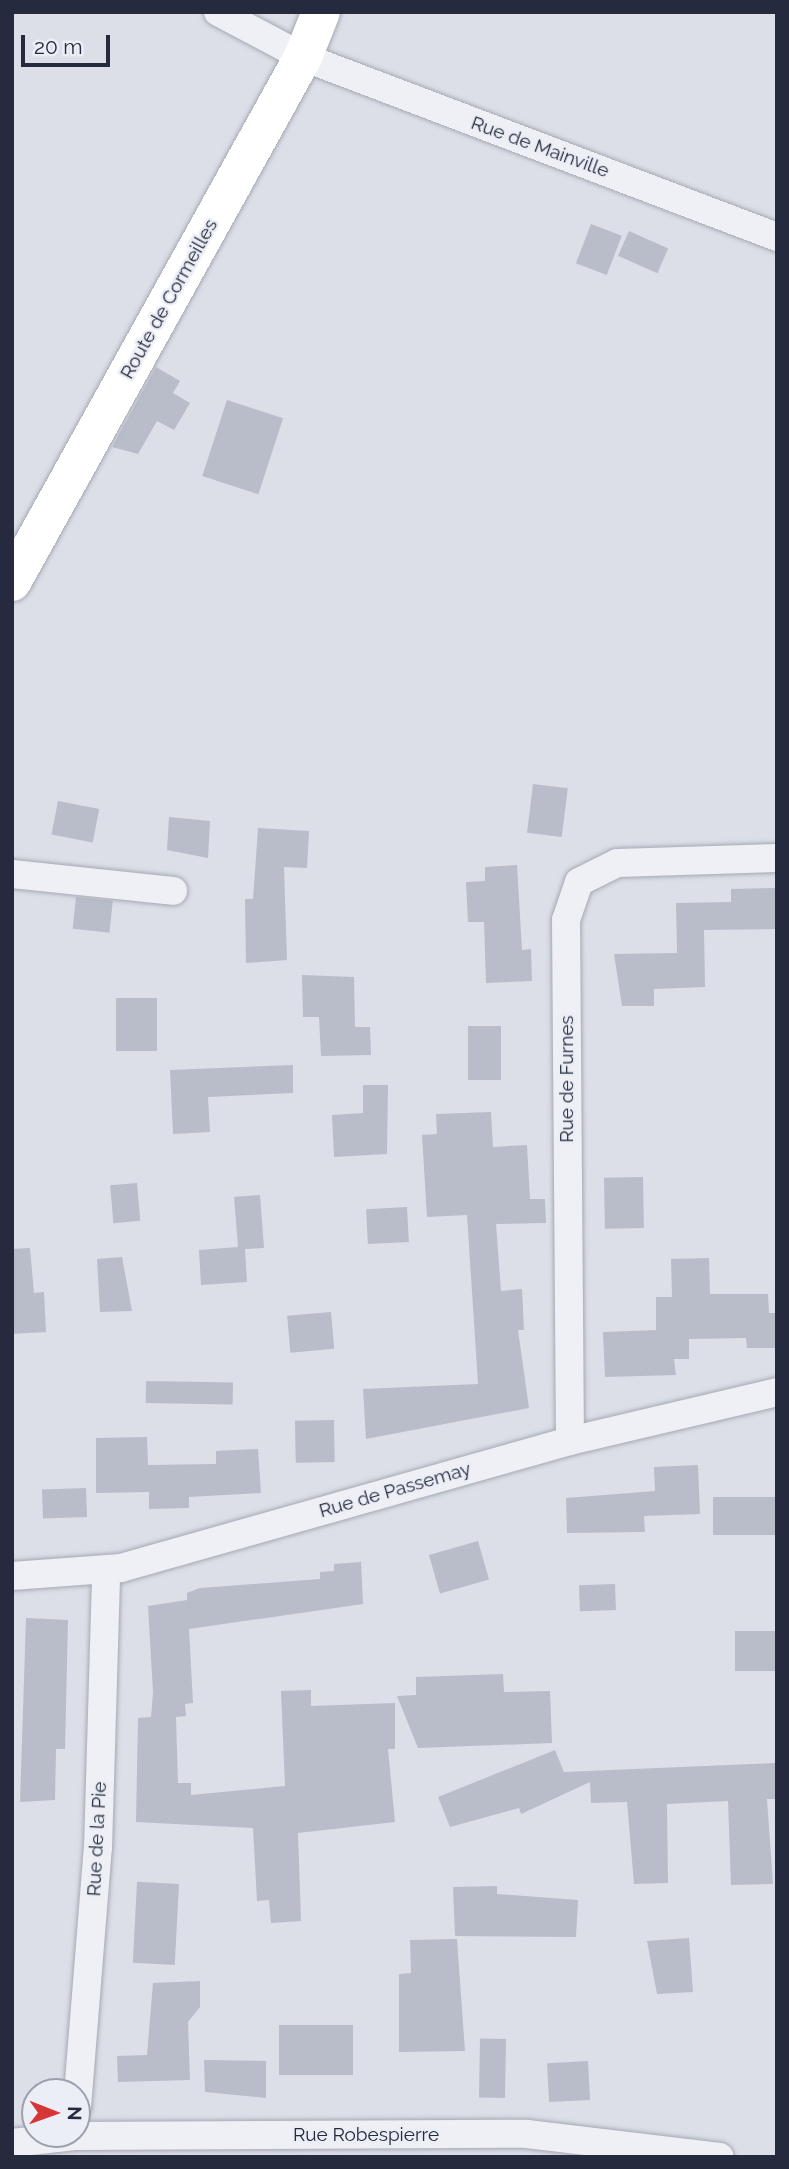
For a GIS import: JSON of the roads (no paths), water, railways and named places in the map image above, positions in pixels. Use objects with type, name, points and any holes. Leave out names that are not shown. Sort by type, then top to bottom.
[{"type":"main road","name":"Route de Cormeilles","points":[[12,582],[303,57],[321,12]]},
{"type":"street","name":"Rue de Mainville","points":[[218,12],[303,57],[777,237]]},
{"type":"street","name":"Rue de Furnes","points":[[570,1441],[566,920],[579,882],[617,863],[777,858]]},
{"type":"street","points":[[12,874],[173,891]]},
{"type":"street","name":"Rue de Passemay","points":[[12,1576],[106,1571],[570,1441],[777,1392]]},
{"type":"street","name":"Rue de la Pie","points":[[79,2078],[98,1848],[106,1571]]},
{"type":"street","name":"Rue Robespierre","points":[[91,2136],[292,2146],[573,2147],[720,2157]]}]
